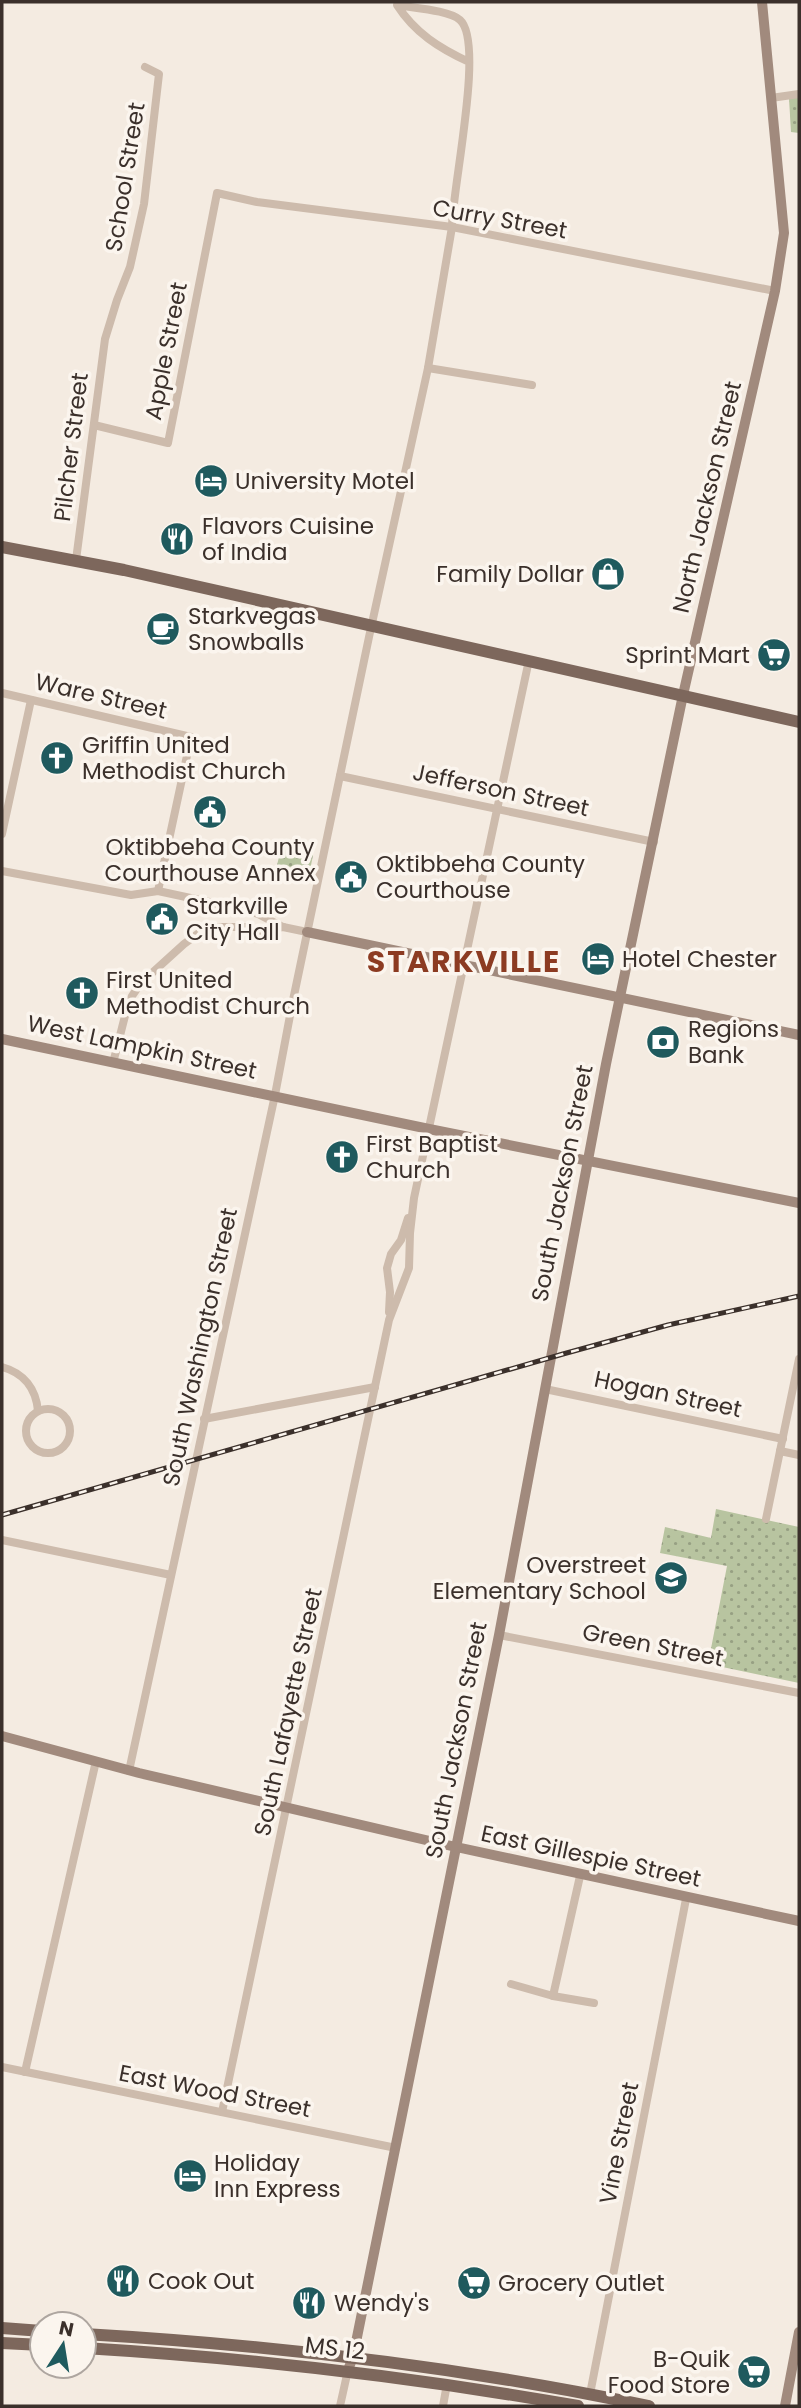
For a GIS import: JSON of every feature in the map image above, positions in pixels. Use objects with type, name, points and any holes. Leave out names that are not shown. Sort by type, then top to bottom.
[{"type":"main road","name":"North Jackson Street","points":[[620,997],[683,695],[775,291],[784,233],[762,2]]},
{"type":"main road","points":[[2,547],[76,560],[799,722]]},
{"type":"main road","points":[[307,932],[799,1035]]},
{"type":"main road","name":"South Jackson Street","points":[[348,2370],[353,2357],[396,2148],[499,1635],[620,997]]},
{"type":"main road","name":"West Lampkin Street","points":[[2,1039],[275,1095],[428,1132],[588,1160],[799,1203]]},
{"type":"main road","name":"East Gillespie Street","points":[[2,1735],[129,1770],[580,1876],[799,1921]]},
{"type":"main road","points":[[2,2328],[28,2330]]},
{"type":"main road","points":[[785,2406],[799,2332]]},
{"type":"main road","name":"MS 12","points":[[98,2335],[223,2342],[353,2357],[590,2394],[649,2406]]},
{"type":"main road","points":[[2,2343],[28,2344]]},
{"type":"main road","name":"MS 12","points":[[98,2349],[199,2355],[348,2370],[578,2406]]},
{"type":"street","name":"South Washington Street","points":[[129,1770],[428,368],[452,228],[452,206],[465,120],[469,62],[467,31],[462,22],[454,16],[397,5],[409,23],[427,39],[469,62]]},
{"type":"street","name":"School Street","points":[[106,339],[130,267],[144,204],[159,74],[145,67]]},
{"type":"street","points":[[771,98],[799,94]]},
{"type":"street","name":"Curry Street","points":[[217,192],[257,202],[452,228],[775,291]]},
{"type":"street","name":"Apple Street","points":[[94,425],[168,443],[217,192]]},
{"type":"street","name":"Pilcher Street","points":[[76,560],[106,339]]},
{"type":"street","points":[[428,368],[532,385]]},
{"type":"street","name":"South Lafayette Street","points":[[389,1320],[390,1287],[387,1268],[391,1254],[402,1236],[414,1198],[528,660]]},
{"type":"street","name":"Ware Street","points":[[2,693],[191,737],[158,891]]},
{"type":"street","points":[[2,834],[31,700]]},
{"type":"street","name":"Jefferson Street","points":[[340,776],[654,842]]},
{"type":"street","points":[[2,871],[131,895],[158,891],[237,908],[258,914],[283,927],[307,932]]},
{"type":"street","points":[[248,927],[252,914]]},
{"type":"street","points":[[113,1063],[132,996],[141,983],[202,930],[223,926],[248,927],[260,931],[283,927]]},
{"type":"street","name":"South Lafayette Street","points":[[222,2112],[389,1320],[408,1273],[414,1198]]},
{"type":"street","points":[[396,1245],[405,1244],[410,1249]]},
{"type":"street","points":[[390,1287],[400,1289]]},
{"type":"street","points":[[766,1519],[799,1359]]},
{"type":"street","points":[[2,1367],[29,1383],[37,1399],[38,1411],[28,1421],[26,1429],[29,1443],[41,1452],[48,1453],[62,1448],[70,1436],[68,1422],[59,1411],[38,1411]]},
{"type":"street","points":[[204,1419],[375,1387]]},
{"type":"street","name":"Hogan Street","points":[[545,1389],[783,1439]]},
{"type":"street","points":[[780,1451],[799,1455]]},
{"type":"street","points":[[2,1540],[171,1574]]},
{"type":"street","name":"Green Street","points":[[499,1635],[799,1693]]},
{"type":"street","points":[[25,2072],[96,1761]]},
{"type":"street","points":[[553,1996],[580,1876]]},
{"type":"street","name":"Vine Street","points":[[590,2394],[686,1899]]},
{"type":"street","points":[[511,1984],[553,1996],[594,2003]]},
{"type":"street","name":"East Wood Street","points":[[2,2067],[396,2148]]},
{"type":"street","name":"South Jackson Street","points":[[340,2406],[348,2370]]},
{"type":"street","points":[[443,2406],[447,2384]]},
{"type":"green space","points":[[799,97],[799,133],[791,132],[789,99]]},
{"type":"green space","points":[[281,849],[313,855],[308,881],[275,873]]},
{"type":"green space","points":[[716,1509],[799,1527],[799,1683],[708,1664],[727,1566],[660,1553],[665,1527],[711,1538]]},
{"type":"railway","points":[[2,1515],[668,1325],[799,1296]]},
{"type":"place","name":"University Motel","points":[[211,481]]},
{"type":"place","name":"Flavors Cuisine of India","points":[[177,539]]},
{"type":"place","name":"Family Dollar","points":[[608,574]]},
{"type":"place","name":"Starkvegas Snowballs","points":[[163,629]]},
{"type":"place","name":"Sprint Mart","points":[[774,655]]},
{"type":"place","name":"Griffin United Methodist Church","points":[[57,758]]},
{"type":"place","name":"Oktibbeha County Courthouse Annex","points":[[210,812]]},
{"type":"place","name":"Oktibbeha County Courthouse","points":[[351,877]]},
{"type":"place","name":"Starkville City Hall","points":[[162,919]]},
{"type":"place","name":"Hotel Chester","points":[[598,959]]},
{"type":"place","name":"First United Methodist Church","points":[[82,993]]},
{"type":"place","name":"Regions Bank","points":[[663,1042]]},
{"type":"place","name":"First Baptist Church","points":[[342,1157]]},
{"type":"place","name":"Overstreet Elementary School","points":[[671,1578]]},
{"type":"place","name":"Holiday Inn Express","points":[[190,2176]]},
{"type":"place","name":"Cook Out","points":[[123,2281]]},
{"type":"place","name":"Grocery Outlet","points":[[474,2283]]},
{"type":"place","name":"Wendy's","points":[[309,2303]]},
{"type":"place","name":"B-Quik Food Store","points":[[754,2372]]},
{"type":"district","name":"STARKVILLE","points":[[464,962]]}]
